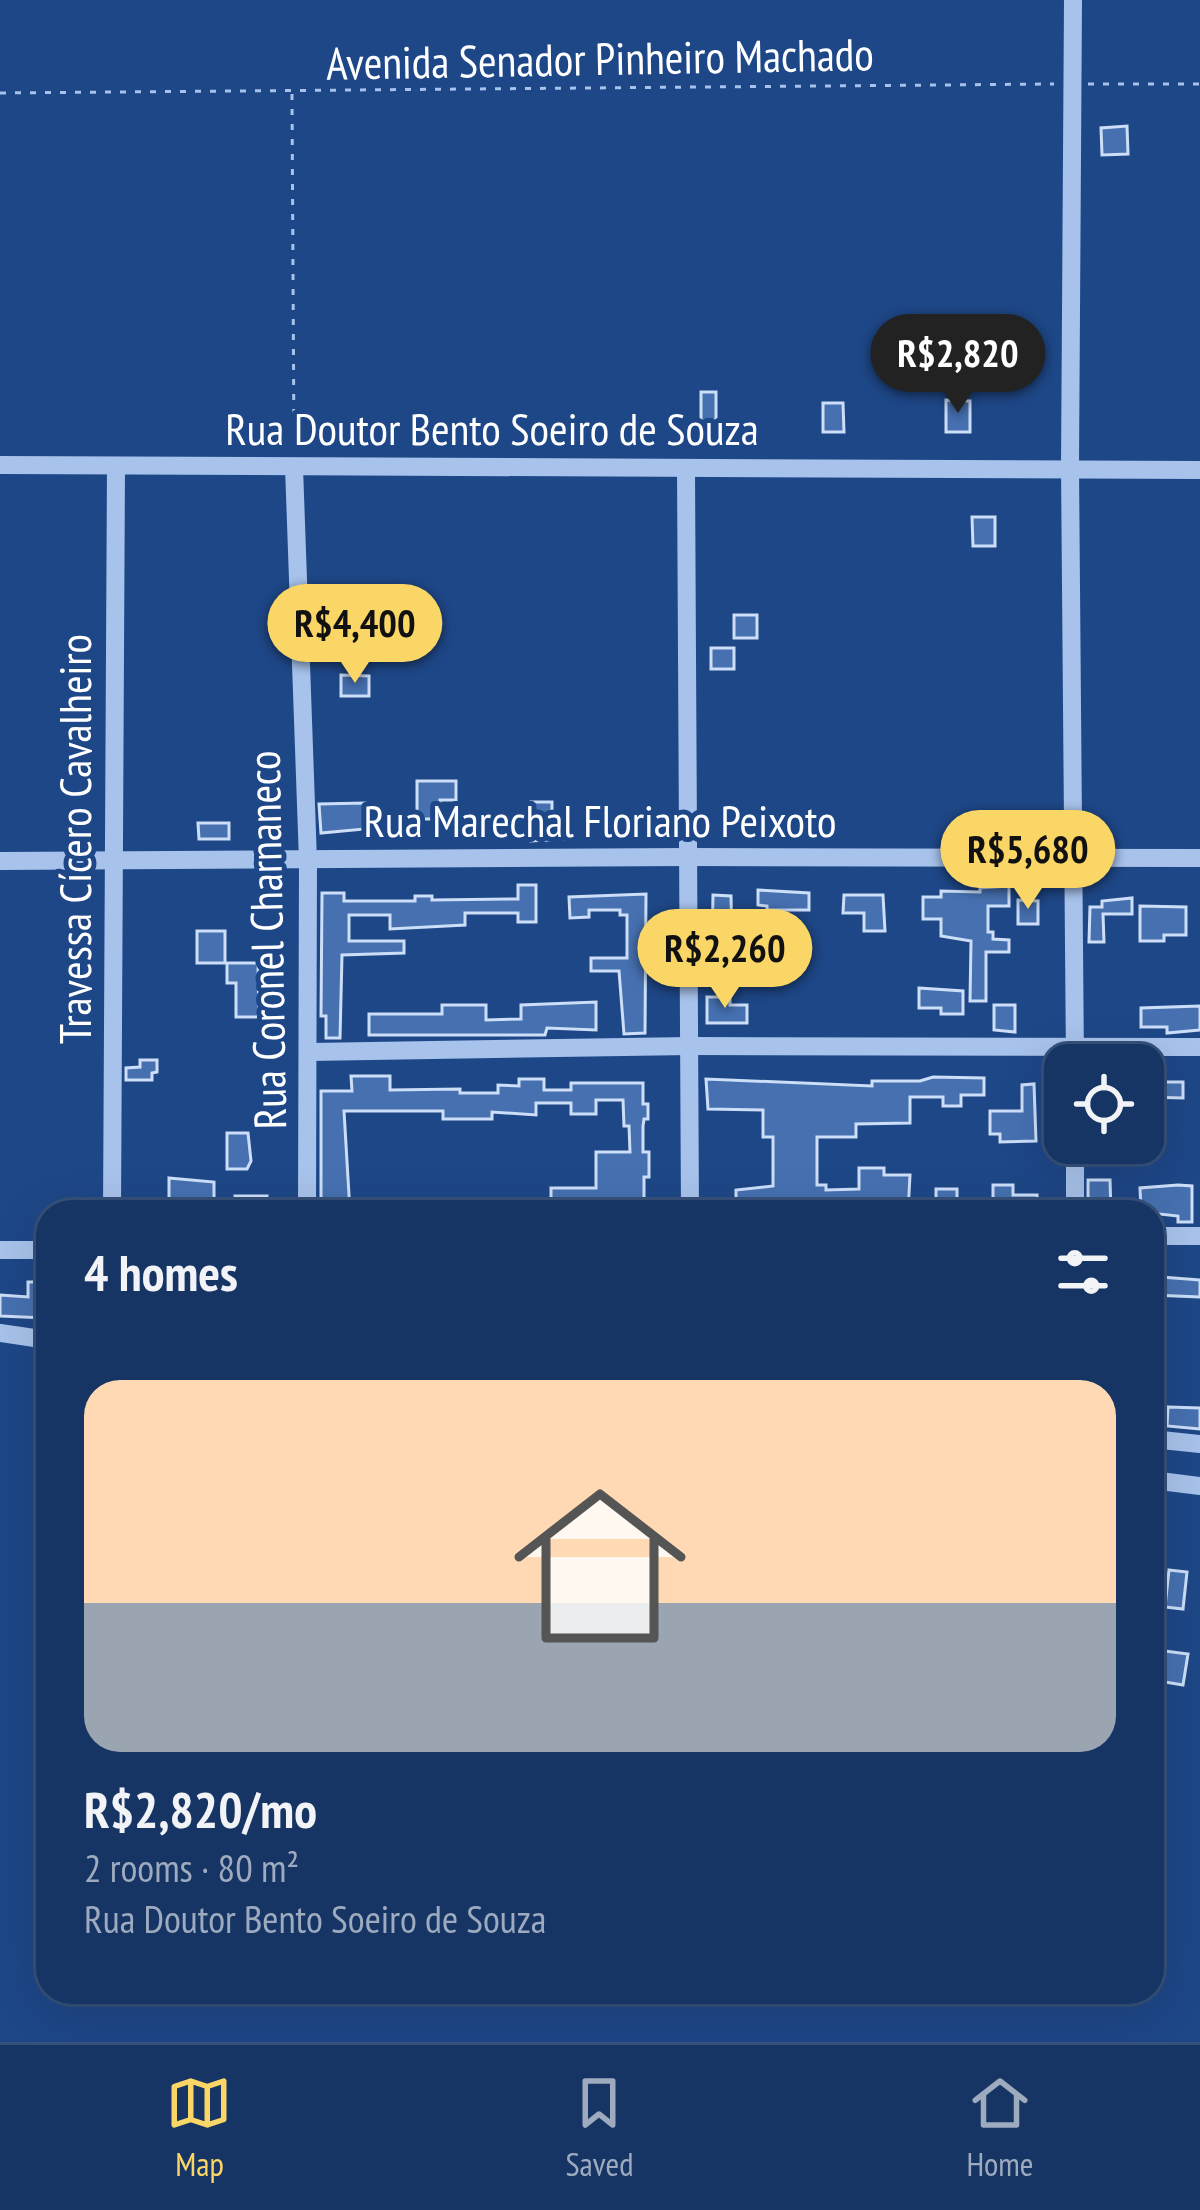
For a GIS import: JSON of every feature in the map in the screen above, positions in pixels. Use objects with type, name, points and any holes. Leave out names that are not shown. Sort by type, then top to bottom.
[{"type":"street","points":[[1073,0],[1070,467],[1075,1044]]},
{"type":"street","name":"Rua Doutor Bento Soeiro de Souza","points":[[0,465],[1200,470]]},
{"type":"street","name":"Travessa Cícero Cavalheiro","points":[[112,1200],[116,466]]},
{"type":"street","name":"Rua Coronel Charnaneco","points":[[294,467],[308,861],[307,1200]]},
{"type":"street","points":[[686,469],[690,1200]]},
{"type":"street","name":"Rua Marechal Floriano Peixoto","points":[[0,861],[1200,858]]},
{"type":"street","points":[[309,1052],[690,1046],[1044,1055]]},
{"type":"street","points":[[1164,1050],[1200,1047]]},
{"type":"street","points":[[1075,1164],[1075,1200]]},
{"type":"street","points":[[1164,1236],[1200,1235]]},
{"type":"street","points":[[0,1250],[36,1250]]},
{"type":"street","points":[[0,1333],[36,1338]]},
{"type":"street","points":[[1164,1440],[1200,1444]]},
{"type":"street","points":[[1164,1482],[1200,1486]]},
{"type":"path","name":"Avenida Senador Pinheiro Machado","points":[[0,93],[1200,84]]},
{"type":"path","points":[[292,92],[294,467]]},
{"type":"building","points":[[1127,126],[1128,154],[1102,155],[1101,128]]},
{"type":"building","points":[[701,392],[716,392],[716,428],[701,428]]},
{"type":"building","points":[[946,400],[970,401],[970,432],[946,432]]},
{"type":"building","points":[[823,403],[843,403],[844,432],[823,432]]},
{"type":"building","points":[[972,517],[995,517],[995,546],[973,546]]},
{"type":"building","points":[[734,615],[757,615],[757,638],[734,638]]},
{"type":"building","points":[[711,648],[734,648],[734,669],[711,669]]},
{"type":"building","points":[[341,675],[369,676],[369,696],[341,696]]},
{"type":"building","points":[[417,781],[456,781],[456,800],[440,800],[440,819],[417,819]]},
{"type":"building","points":[[531,802],[552,802],[552,814],[566,815],[566,839],[531,841]]},
{"type":"building","points":[[365,803],[365,829],[321,833],[319,804]]},
{"type":"building","points":[[198,823],[229,823],[229,839],[199,839]]},
{"type":"building","points":[[518,885],[536,885],[536,922],[518,922],[518,913],[465,913],[465,925],[390,929],[390,915],[349,915],[349,941],[404,941],[404,953],[342,955],[340,1038],[326,1038],[326,1016],[321,1016],[322,893],[344,893],[344,901],[415,901],[415,896],[518,899]]},
{"type":"building","points":[[1009,886],[1009,906],[988,906],[988,932],[993,932],[993,939],[1009,940],[1009,952],[986,952],[986,1001],[970,1001],[971,941],[941,936],[941,919],[923,919],[923,897],[941,897],[941,891],[980,892],[980,888]]},
{"type":"building","points":[[758,890],[809,893],[809,910],[767,910],[758,905]]},
{"type":"building","points":[[646,894],[645,1033],[624,1034],[619,971],[591,971],[591,958],[627,958],[627,915],[620,915],[620,910],[589,910],[589,917],[570,918],[569,897]]},
{"type":"building","points":[[713,895],[731,896],[732,948],[712,948]]},
{"type":"building","points":[[844,895],[883,895],[885,931],[864,931],[864,913],[843,913]]},
{"type":"building","points":[[1132,898],[1132,914],[1103,914],[1104,942],[1089,942],[1090,907]]},
{"type":"building","points":[[1018,900],[1038,901],[1038,924],[1018,924]]},
{"type":"building","points":[[1140,906],[1186,907],[1186,935],[1140,941]]},
{"type":"building","points":[[197,931],[225,931],[225,963],[197,963]]},
{"type":"building","points":[[227,963],[258,963],[259,1017],[236,1017],[236,983],[227,983]]},
{"type":"building","points":[[919,988],[963,991],[963,1014],[919,1008]]},
{"type":"building","points":[[707,997],[730,997],[730,1005],[747,1005],[747,1023],[707,1023]]},
{"type":"building","points":[[596,1002],[596,1030],[547,1028],[545,1035],[369,1035],[369,1014],[442,1014],[442,1005],[486,1005],[486,1020],[521,1019],[521,1005]]},
{"type":"building","points":[[994,1005],[1015,1005],[1015,1032],[994,1030]]},
{"type":"building","points":[[1200,1006],[1200,1030],[1167,1033],[1167,1027],[1141,1027],[1141,1008]]},
{"type":"building","points":[[140,1060],[157,1060],[152,1080],[126,1080],[126,1068],[140,1067]]},
{"type":"building","points":[[351,1076],[390,1076],[390,1090],[460,1089],[460,1093],[498,1093],[498,1085],[519,1086],[519,1079],[544,1079],[544,1090],[571,1090],[571,1083],[643,1083],[648,1119],[644,1119],[643,1152],[649,1152],[644,1200],[551,1200],[551,1188],[596,1188],[596,1152],[630,1152],[623,1100],[596,1100],[596,1114],[571,1114],[571,1103],[536,1103],[536,1115],[492,1112],[492,1119],[443,1119],[443,1111],[344,1111],[349,1200],[321,1200],[321,1091],[352,1091]]},
{"type":"building","points":[[984,1078],[984,1095],[961,1095],[961,1106],[943,1106],[943,1097],[910,1097],[910,1123],[856,1124],[856,1137],[817,1137],[817,1185],[826,1185],[826,1190],[859,1189],[859,1168],[884,1168],[884,1175],[910,1175],[909,1200],[736,1200],[736,1190],[773,1186],[773,1137],[763,1137],[763,1110],[708,1109],[706,1079],[872,1086],[872,1081]]},
{"type":"building","points":[[1164,1082],[1183,1082],[1183,1098],[1164,1098]]},
{"type":"building","points":[[1034,1084],[1036,1141],[1000,1142],[1000,1134],[990,1134],[990,1111],[1022,1111],[1022,1085]]},
{"type":"building","points":[[227,1133],[248,1133],[251,1161],[247,1169],[227,1169]]},
{"type":"building","points":[[169,1178],[214,1182],[214,1200],[169,1200]]},
{"type":"building","points":[[1088,1180],[1110,1180],[1111,1200],[1088,1200]]},
{"type":"building","points":[[993,1185],[1013,1185],[1013,1195],[1037,1195],[1037,1200],[993,1200]]},
{"type":"building","points":[[1192,1186],[1192,1222],[1178,1222],[1178,1216],[1164,1214],[1164,1200],[1140,1200],[1140,1188]]},
{"type":"building","points":[[936,1189],[957,1189],[957,1200],[936,1200]]},
{"type":"building","points":[[235,1196],[267,1196],[267,1200],[235,1200]]},
{"type":"building","points":[[1164,1277],[1200,1280],[1200,1297],[1164,1296]]},
{"type":"building","points":[[28,1282],[36,1282],[36,1318],[0,1316],[0,1295],[28,1297]]},
{"type":"building","points":[[1168,1407],[1200,1408],[1200,1429],[1167,1426]]},
{"type":"building","points":[[1169,1570],[1187,1572],[1183,1609],[1165,1607]]},
{"type":"building","points":[[1164,1651],[1188,1654],[1183,1685],[1164,1682]]}]
